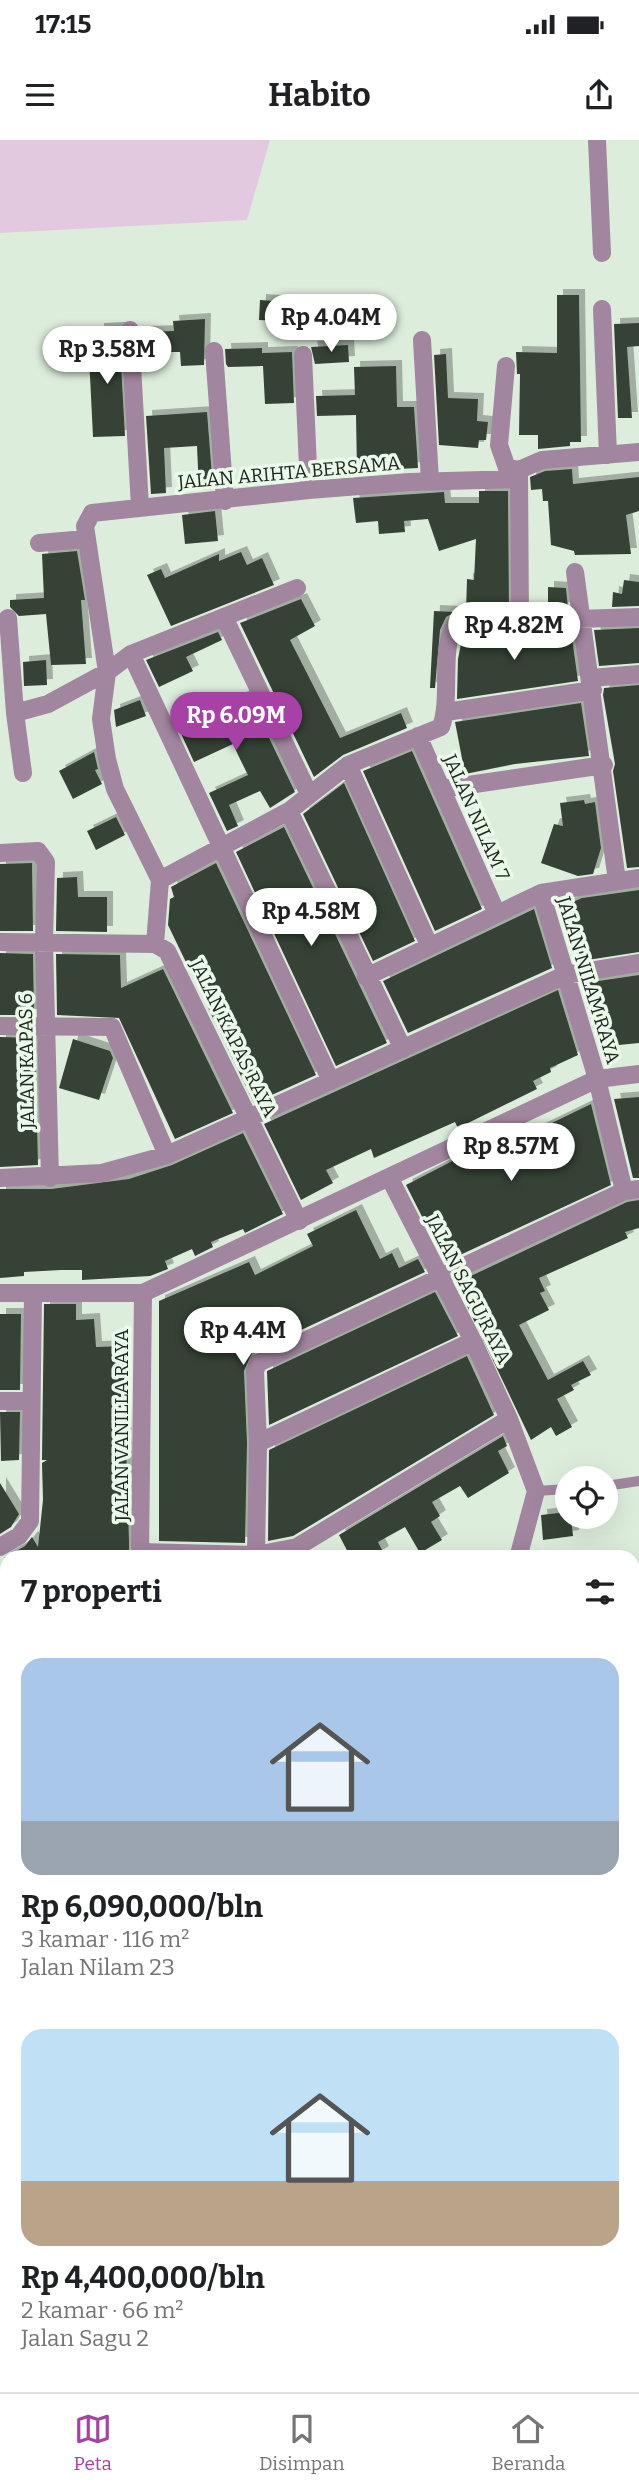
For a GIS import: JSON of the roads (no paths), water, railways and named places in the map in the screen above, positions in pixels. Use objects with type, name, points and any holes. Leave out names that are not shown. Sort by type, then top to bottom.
[{"type":"street","points":[[597,140],[602,253]]},
{"type":"street","points":[[602,309],[608,455]]},
{"type":"street","points":[[130,330],[140,507]]},
{"type":"street","points":[[422,340],[430,481]]},
{"type":"street","points":[[214,351],[225,500]]},
{"type":"street","points":[[303,355],[309,490]]},
{"type":"street","points":[[506,366],[499,445],[507,468],[519,475],[520,621]]},
{"type":"street","name":"JALAN ARIHTA BERSAMA","points":[[86,539],[86,521],[92,513],[309,490],[519,475],[542,460],[639,452]]},
{"type":"street","points":[[0,942],[155,944],[160,880],[114,789],[101,719],[107,673],[86,539],[39,543]]},
{"type":"street","points":[[575,572],[604,765],[617,881]]},
{"type":"street","points":[[15,713],[48,704],[107,673],[131,654],[297,588]]},
{"type":"street","points":[[224,617],[309,794]]},
{"type":"street","points":[[160,880],[222,844],[289,811],[348,765],[441,727],[446,712],[449,638],[456,623],[639,617]]},
{"type":"street","points":[[8,618],[15,713],[23,773]]},
{"type":"street","points":[[131,654],[331,1081]]},
{"type":"street","points":[[446,712],[639,674]]},
{"type":"street","name":"JALAN NILAM 7","points":[[418,736],[497,914]]},
{"type":"street","points":[[348,765],[429,945]]},
{"type":"street","points":[[441,789],[604,765]]},
{"type":"street","points":[[289,811],[366,977],[403,1049]]},
{"type":"street","name":"JALAN KAPAS 6","points":[[0,853],[38,851],[44,855],[50,1178]]},
{"type":"street","points":[[366,977],[541,893],[639,878]]},
{"type":"street","name":"JALAN NILAM RAYA","points":[[541,893],[632,1190]]},
{"type":"street","name":"JALAN KAPAS RAYA","points":[[155,944],[167,951],[171,957],[299,1220]]},
{"type":"street","points":[[0,1178],[50,1178],[102,1173],[167,1155],[565,975],[639,963]]},
{"type":"street","points":[[0,1026],[112,1027],[167,1155]]},
{"type":"street","points":[[0,1293],[143,1293],[390,1179],[597,1079],[639,1074]]},
{"type":"street","name":"JALAN SAGU RAYA","points":[[390,1179],[473,1341],[509,1419],[537,1491]]},
{"type":"street","points":[[256,1550],[258,1443],[255,1371],[258,1363],[441,1275],[632,1190]]},
{"type":"street","name":"JALAN VANILLA RAYA","points":[[140,1550],[143,1293]]},
{"type":"street","points":[[0,1547],[19,1536],[30,1521],[29,1401],[33,1294]]},
{"type":"street","points":[[258,1443],[473,1341]]},
{"type":"street","points":[[0,1401],[29,1401]]},
{"type":"street","points":[[288,1550],[298,1548],[509,1419]]},
{"type":"street","points":[[520,1550],[537,1491]]},
{"type":"lane","points":[[618,1484],[639,1481]]},
{"type":"lane","points":[[537,1491],[555,1490]]}]
